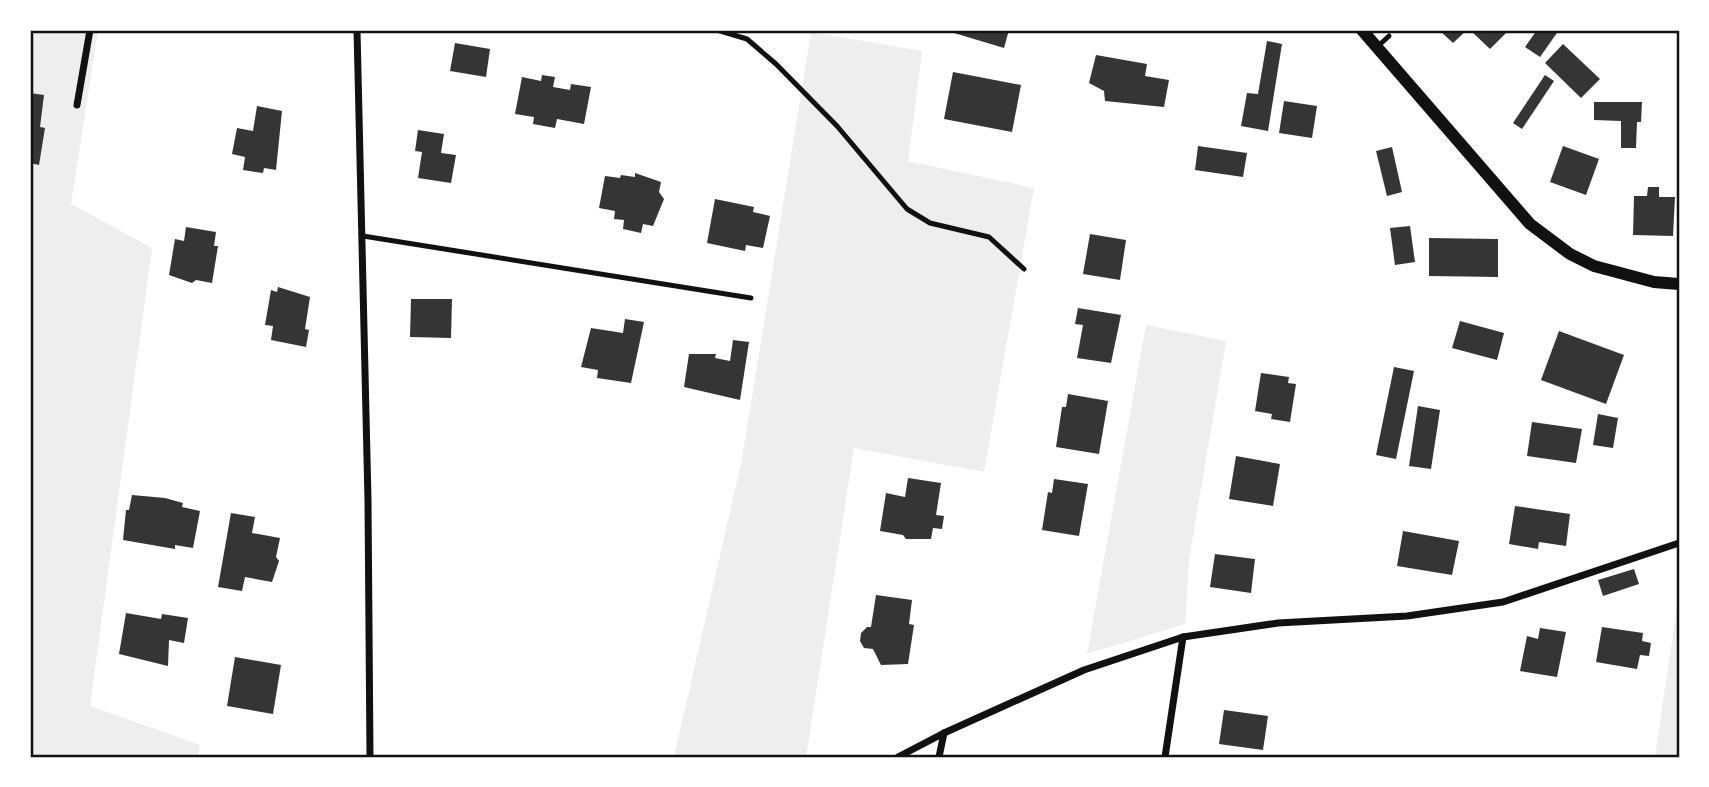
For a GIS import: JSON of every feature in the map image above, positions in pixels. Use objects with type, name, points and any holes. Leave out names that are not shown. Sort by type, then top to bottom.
[{"type":"street","points":[[77,105],[90,30]]},
{"type":"street","points":[[357,30],[363,236],[370,757]]},
{"type":"street","points":[[1362,30],[1530,224],[1570,254],[1594,265],[1654,282],[1679,284]]},
{"type":"street","points":[[898,757],[944,733],[1084,670],[1184,637],[1278,623],[1407,616],[1503,603],[1679,543]]},
{"type":"street","points":[[1166,757],[1184,637]]},
{"type":"street","points":[[939,757],[944,733]]},
{"type":"lane","points":[[718,30],[747,39],[776,64],[837,126],[907,209],[930,223],[989,237],[1024,270]]},
{"type":"lane","points":[[1377,47],[1389,36]]},
{"type":"lane","points":[[363,236],[751,298]]},
{"type":"shaded area","points":[[30,30],[98,30],[71,204],[152,248],[90,706],[200,745],[198,757],[30,757]]},
{"type":"shaded area","points":[[811,32],[922,51],[908,161],[1034,188],[984,472],[854,448],[806,757],[674,757],[742,459]]},
{"type":"shaded area","points":[[1146,325],[1226,341],[1189,560],[1185,624],[1087,654]]},
{"type":"shaded area","points":[[1679,593],[1679,757],[1655,757]]},
{"type":"building","points":[[944,30],[1009,30],[1004,48]]},
{"type":"building","points":[[1439,30],[1467,30],[1453,43]]},
{"type":"building","points":[[1470,30],[1509,30],[1490,49]]},
{"type":"building","points":[[1537,30],[1559,30],[1540,57],[1525,47]]},
{"type":"building","points":[[1267,41],[1282,44],[1268,131],[1241,126],[1247,93],[1258,94]]},
{"type":"building","points":[[455,43],[490,49],[486,77],[450,71]]},
{"type":"building","points":[[1563,44],[1600,79],[1581,98],[1545,63]]},
{"type":"building","points":[[1096,55],[1147,64],[1145,76],[1169,80],[1164,107],[1105,101],[1104,91],[1089,83]]},
{"type":"building","points":[[953,72],[1021,85],[1012,132],[944,119]]},
{"type":"building","points":[[542,75],[555,77],[553,87],[570,90],[571,84],[591,87],[584,124],[557,119],[555,128],[533,124],[534,117],[515,114],[522,77],[541,81]]},
{"type":"building","points":[[1545,75],[1554,81],[1522,129],[1513,123]]},
{"type":"building","points":[[30,93],[44,95],[40,127],[45,128],[39,165],[30,163]]},
{"type":"building","points":[[1284,101],[1317,106],[1312,138],[1279,133]]},
{"type":"building","points":[[1594,102],[1642,102],[1641,122],[1637,122],[1636,148],[1621,148],[1621,121],[1594,120]]},
{"type":"building","points":[[257,106],[282,111],[276,170],[264,168],[263,173],[243,170],[245,157],[232,154],[237,128],[253,131]]},
{"type":"building","points":[[418,130],[444,134],[441,153],[456,155],[451,183],[418,178],[422,152],[415,151]]},
{"type":"building","points":[[1198,146],[1247,153],[1243,177],[1195,170]]},
{"type":"building","points":[[1563,146],[1599,159],[1586,195],[1550,182]]},
{"type":"building","points":[[1392,147],[1402,192],[1387,196],[1376,151]]},
{"type":"building","points":[[635,173],[661,182],[659,192],[664,199],[653,226],[643,224],[641,233],[623,229],[624,220],[614,219],[615,211],[599,208],[605,176],[635,177]]},
{"type":"building","points":[[1648,187],[1659,187],[1659,197],[1675,197],[1673,236],[1633,235],[1634,196],[1647,196]]},
{"type":"building","points":[[715,199],[754,207],[753,212],[770,216],[763,248],[746,245],[745,251],[707,243]]},
{"type":"building","points":[[1410,226],[1415,262],[1395,265],[1390,228]]},
{"type":"building","points":[[186,227],[216,232],[214,246],[218,246],[212,283],[196,280],[192,283],[169,275],[175,239],[184,241]]},
{"type":"building","points":[[1090,234],[1126,240],[1120,280],[1083,274]]},
{"type":"building","points":[[1429,238],[1498,239],[1498,277],[1429,276]]},
{"type":"building","points":[[278,287],[310,297],[305,329],[309,330],[306,347],[271,340],[273,326],[265,325],[271,290],[277,292]]},
{"type":"building","points":[[411,299],[452,299],[451,338],[410,337]]},
{"type":"building","points":[[1078,308],[1121,315],[1111,363],[1077,358],[1083,325],[1075,324]]},
{"type":"building","points":[[625,319],[644,322],[631,383],[597,378],[598,370],[581,367],[591,328],[623,333]]},
{"type":"building","points":[[1460,321],[1504,333],[1497,360],[1452,348]]},
{"type":"building","points":[[1559,331],[1624,355],[1606,404],[1541,380]]},
{"type":"building","points":[[733,340],[749,342],[740,400],[684,387],[689,354],[716,354],[715,358],[730,361]]},
{"type":"building","points":[[1394,367],[1414,371],[1396,459],[1376,455]]},
{"type":"building","points":[[1261,373],[1289,377],[1288,383],[1296,384],[1290,422],[1271,419],[1272,414],[1255,411]]},
{"type":"building","points":[[1068,394],[1108,401],[1099,454],[1056,447],[1062,407],[1066,407]]},
{"type":"building","points":[[1418,406],[1440,410],[1431,469],[1409,466]]},
{"type":"building","points":[[1598,414],[1618,418],[1613,448],[1593,445]]},
{"type":"building","points":[[1532,422],[1582,429],[1576,463],[1527,456]]},
{"type":"building","points":[[1236,456],[1280,464],[1273,506],[1229,499]]},
{"type":"building","points":[[908,478],[941,483],[936,515],[944,516],[942,529],[933,528],[931,539],[906,539],[903,535],[880,531],[886,493],[905,497]]},
{"type":"building","points":[[1054,479],[1088,484],[1079,536],[1042,530],[1048,492],[1052,493]]},
{"type":"building","points":[[132,495],[165,498],[183,503],[182,507],[200,511],[193,548],[175,545],[175,549],[123,540],[126,510],[129,510]]},
{"type":"building","points":[[1515,506],[1570,514],[1566,546],[1539,542],[1538,549],[1509,544]]},
{"type":"building","points":[[231,513],[255,517],[252,533],[280,538],[276,557],[279,561],[272,582],[245,577],[242,591],[218,587]]},
{"type":"building","points":[[1403,531],[1459,541],[1452,575],[1397,566]]},
{"type":"building","points":[[1215,554],[1255,559],[1251,593],[1210,587]]},
{"type":"building","points":[[1634,569],[1639,584],[1603,596],[1598,580]]},
{"type":"building","points":[[876,595],[912,600],[909,624],[914,625],[908,664],[881,665],[873,649],[864,648],[860,641],[861,633],[871,627]]},
{"type":"building","points":[[126,613],[161,619],[162,614],[188,618],[184,643],[169,640],[168,666],[119,654]]},
{"type":"building","points":[[1602,627],[1643,633],[1642,641],[1651,643],[1649,656],[1640,655],[1637,669],[1596,662]]},
{"type":"building","points":[[1540,628],[1566,632],[1557,677],[1520,671],[1527,636],[1538,639]]},
{"type":"building","points":[[235,657],[281,665],[273,714],[227,706]]},
{"type":"building","points":[[1224,710],[1268,716],[1263,750],[1219,744]]}]
